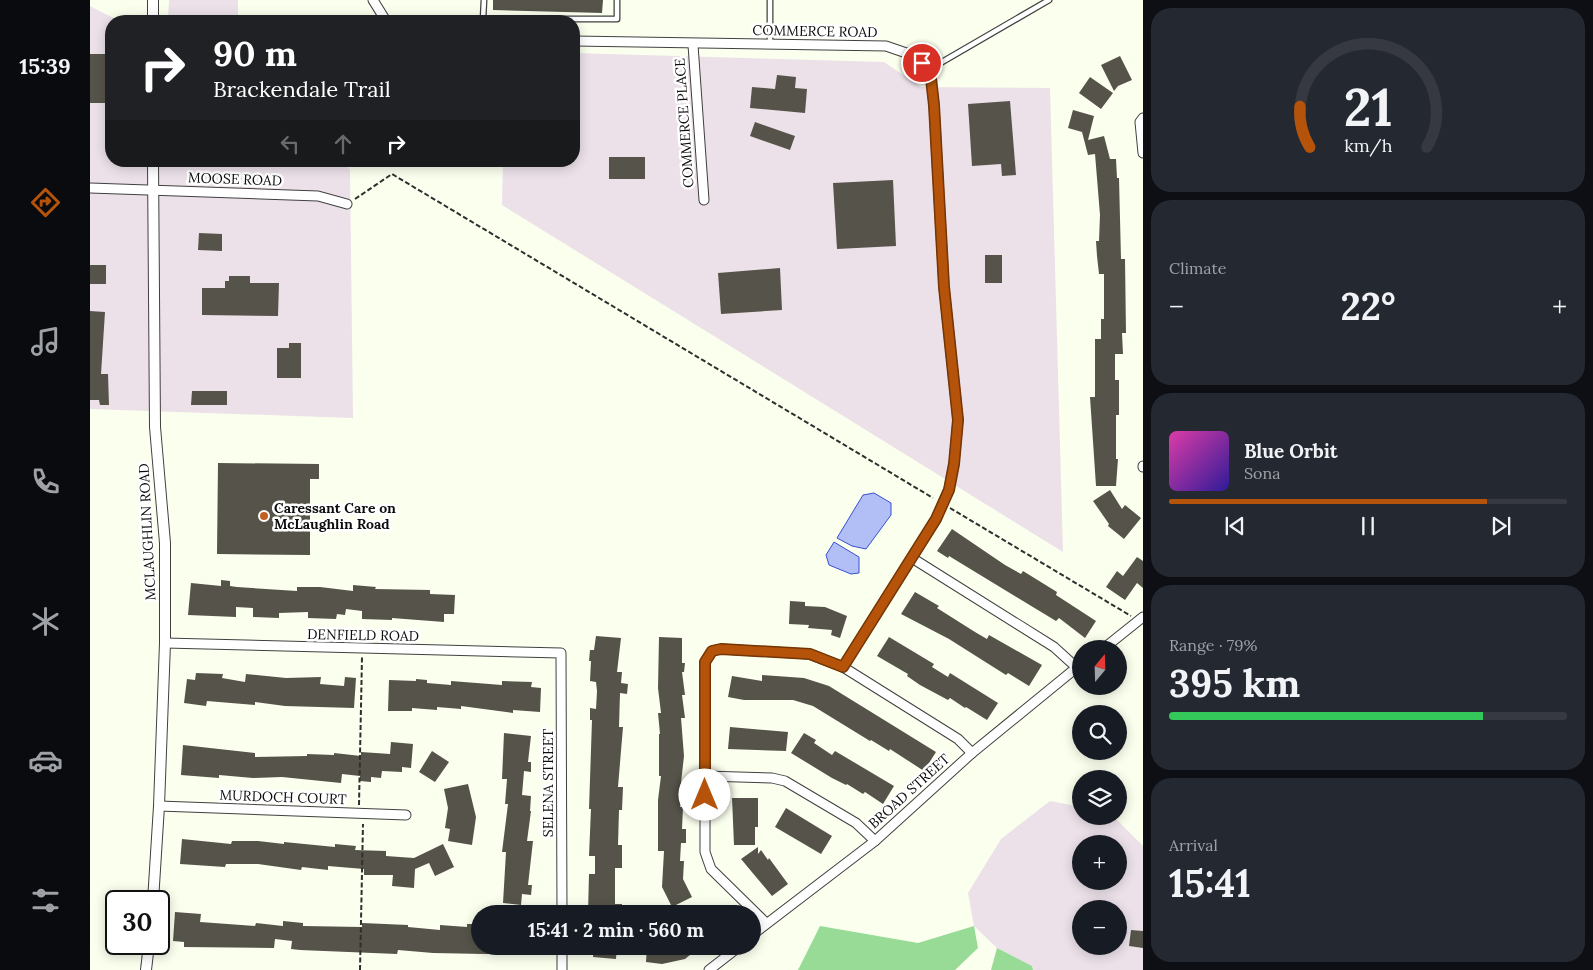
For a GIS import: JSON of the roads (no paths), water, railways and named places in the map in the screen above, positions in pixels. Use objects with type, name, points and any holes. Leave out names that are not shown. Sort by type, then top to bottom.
[{"type":"street","points":[[153,0],[153,15]]},
{"type":"street","points":[[372,0],[382,15]]},
{"type":"street","name":"COMMERCE ROAD","points":[[580,41],[886,46],[915,56],[930,70]]},
{"type":"street","name":"COMMERCE PLACE","points":[[693,44],[704,200]]},
{"type":"street","points":[[843,667],[912,558],[943,504],[949,490],[954,464],[958,420],[944,287],[934,105],[930,70]]},
{"type":"street","points":[[1143,118],[1140,122],[1143,153]]},
{"type":"street","name":"MCLAUGHLIN ROAD","points":[[153,167],[155,427],[164,543],[166,643],[154,890]]},
{"type":"street","name":"MOOSE ROAD","points":[[90,188],[318,196],[347,204]]},
{"type":"street","points":[[912,558],[1072,660]]},
{"type":"street","points":[[1114,640],[1141,619]]},
{"type":"street","name":"DENFIELD ROAD","points":[[166,643],[561,653]]},
{"type":"street","points":[[766,923],[711,869],[705,852],[705,662],[712,651],[721,649],[810,654],[843,667],[958,738],[972,753]]},
{"type":"street","name":"SELENA STREET","points":[[561,653],[562,905]]},
{"type":"street","name":"BROAD STREET","points":[[761,927],[875,841],[972,753],[1072,671]]},
{"type":"street","points":[[705,776],[772,778],[785,781],[856,823],[875,841]]},
{"type":"street","name":"MURDOCH COURT","points":[[159,806],[406,815]]},
{"type":"street","points":[[146,970],[148,955]]},
{"type":"street","points":[[562,955],[562,970]]},
{"type":"street","points":[[709,970],[728,955]]},
{"type":"lane","points":[[483,15],[484,0]]},
{"type":"lane","points":[[580,19],[617,19],[617,0]]},
{"type":"lane","points":[[770,0],[770,44]]},
{"type":"lane","points":[[930,70],[1048,0]]},
{"type":"water","points":[[874,493],[891,503],[891,515],[866,549],[852,546],[837,538],[863,495]]},
{"type":"water","points":[[834,542],[859,557],[859,573],[851,574],[829,565],[826,555]]},
{"type":"place","name":"Caressant Care on McLaughlin Road","points":[[264,516]]}]
